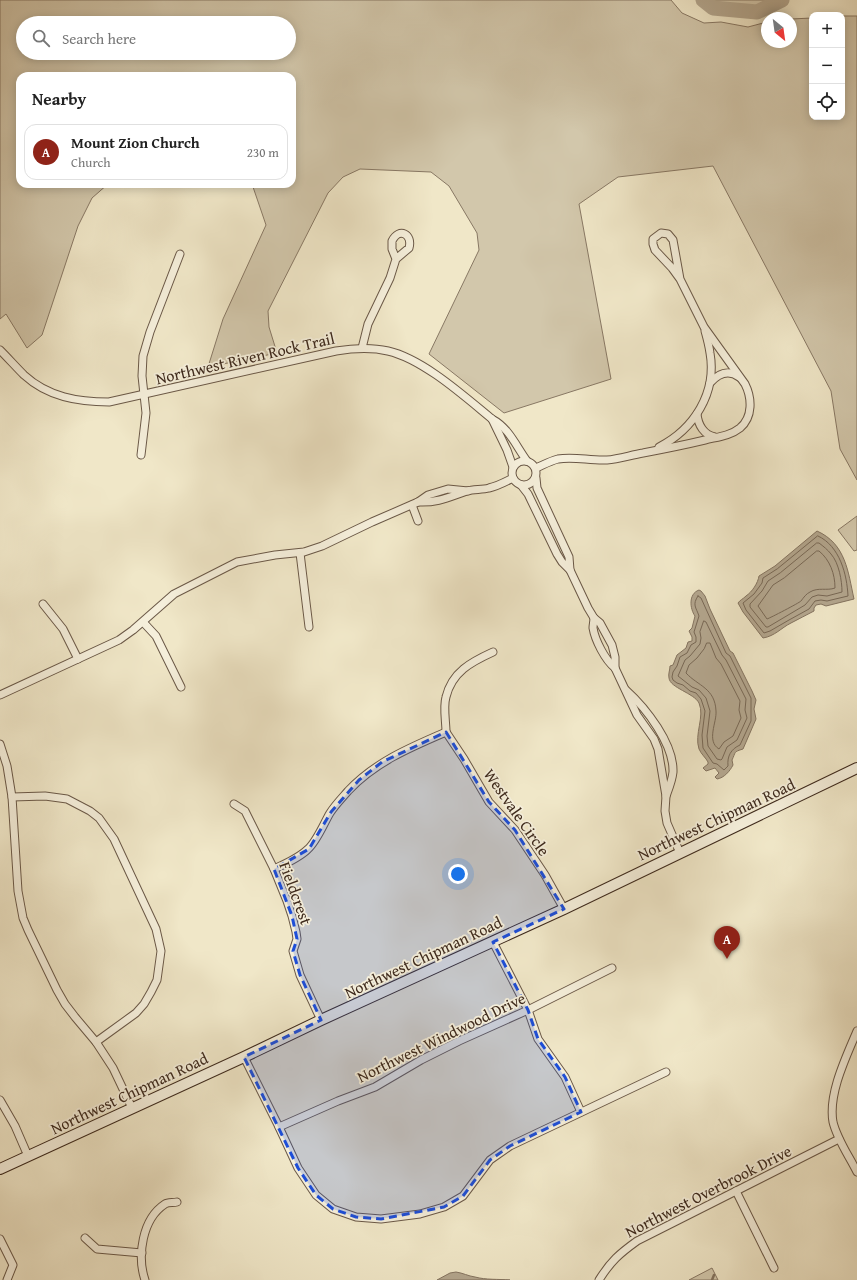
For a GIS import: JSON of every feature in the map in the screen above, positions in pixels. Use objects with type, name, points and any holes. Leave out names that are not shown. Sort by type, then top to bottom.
[{"type":"main road","name":"Northwest Chipman Road","points":[[0,1169],[564,909],[857,768]]},
{"type":"street","points":[[570,570],[569,557],[537,488],[536,468],[558,460],[577,458],[608,460],[715,438],[729,434],[740,428],[748,417],[750,410],[750,398],[742,380],[704,327],[680,279],[655,250],[653,239],[661,233],[668,234],[673,240],[680,279]]},
{"type":"street","points":[[140,455],[146,413],[142,366],[145,346],[180,254]]},
{"type":"street","points":[[362,348],[368,324],[390,278],[396,259]]},
{"type":"street","points":[[651,451],[678,436],[697,414],[706,397],[711,365],[704,327]]},
{"type":"street","name":"Northwest Riven Rock Trail","points":[[0,350],[25,376],[43,388],[63,397],[85,402],[109,402],[336,351],[362,348],[388,351],[413,360],[438,376],[499,423],[506,429],[527,461],[536,468]]},
{"type":"street","points":[[709,384],[718,375],[727,373],[732,373],[742,380]]},
{"type":"street","points":[[697,414],[699,423],[704,432],[715,438]]},
{"type":"street","name":"Northwest Riven Rock Trail","points":[[492,419],[507,450],[513,468],[513,478]]},
{"type":"street","points":[[513,468],[519,462],[527,461]]},
{"type":"street","points":[[0,695],[119,640],[143,622],[174,594],[238,562],[275,555],[300,553],[322,546],[372,522],[415,504],[428,495],[448,489],[468,491],[494,486],[513,478],[516,483],[527,486],[536,478]]},
{"type":"street","points":[[521,485],[528,494],[557,554],[570,570],[594,618],[600,623],[612,645],[615,657],[614,668]]},
{"type":"street","points":[[415,504],[418,521]]},
{"type":"street","points":[[300,553],[309,627]]},
{"type":"street","points":[[43,604],[63,629],[78,659]]},
{"type":"street","points":[[594,618],[593,626],[596,637],[610,664],[614,668],[637,715],[654,739],[658,749],[666,796],[665,811],[667,823],[680,853]]},
{"type":"street","points":[[143,622],[156,636],[181,686]]},
{"type":"street","points":[[274,869],[289,862],[308,849],[331,812],[359,780],[389,758],[446,732],[445,698],[452,682],[460,670],[493,652]]},
{"type":"street","points":[[624,688],[639,702],[654,722],[672,759],[673,771],[671,783],[666,796]]},
{"type":"street","name":"Westvale Circle","points":[[446,732],[464,759],[489,802],[515,830],[540,868],[564,909]]},
{"type":"street","points":[[0,744],[7,766],[12,797],[18,891],[25,924],[65,1004],[96,1042],[113,1068],[132,1108]]},
{"type":"street","points":[[12,797],[45,796],[66,799],[90,811],[99,818],[114,839],[156,929],[161,951],[157,980],[151,992],[144,1004],[136,1013],[96,1042]]},
{"type":"street","name":"Fieldcrest","points":[[234,804],[245,811],[274,869],[292,916],[297,939],[294,951],[300,975],[321,1020]]},
{"type":"street","points":[[493,942],[528,1010],[538,1039],[565,1077],[581,1112]]},
{"type":"street","name":"Northwest Windwood Drive","points":[[279,1127],[338,1101],[375,1088],[421,1060],[528,1010],[612,968]]},
{"type":"street","points":[[857,1031],[835,1089],[832,1103],[833,1123],[839,1139],[857,1172]]},
{"type":"street","points":[[244,1057],[298,1168],[316,1195],[333,1209],[356,1217],[381,1219],[420,1214],[444,1207],[463,1196],[490,1160],[510,1146],[666,1072]]},
{"type":"street","points":[[0,1100],[15,1126],[28,1156]]},
{"type":"street","name":"Northwest Overbrook Drive","points":[[599,1280],[606,1268],[618,1255],[637,1241],[839,1139]]},
{"type":"street","points":[[736,1191],[774,1268]]},
{"type":"street","points":[[146,1280],[142,1271],[144,1234],[152,1217],[166,1204],[177,1202]]},
{"type":"street","points":[[85,1238],[97,1249],[142,1253]]},
{"type":"street","points":[[0,1239],[13,1265],[7,1280]]},
{"type":"highlighted area","points":[[446,732],[489,802],[515,830],[564,909],[493,942],[528,1010],[538,1039],[565,1077],[581,1112],[510,1146],[490,1160],[463,1196],[444,1207],[381,1219],[356,1217],[333,1209],[316,1195],[298,1168],[244,1057],[321,1020],[300,975],[293,951],[297,939],[292,916],[274,869],[309,849],[331,812],[359,780],[382,762]]},
{"type":"shaded area","points":[[0,0],[671,0],[682,13],[704,23],[721,22],[748,27],[761,24],[761,48],[797,48],[797,19],[809,18],[809,120],[845,120],[845,16],[857,16],[857,480],[840,449],[831,391],[713,166],[618,177],[579,204],[611,379],[504,413],[429,354],[479,250],[477,233],[449,186],[431,172],[360,169],[343,177],[328,193],[268,311],[269,327],[277,353],[208,367],[223,319],[266,225],[253,188],[296,188],[296,72],[16,72],[16,188],[103,188],[92,198],[78,226],[42,335],[27,348],[6,314],[0,319]]},
{"type":"shaded area","points":[[711,0],[772,0],[760,6],[741,8],[728,6]]},
{"type":"shaded area","points":[[857,516],[857,550],[854,551],[838,530]]},
{"type":"shaded area","points":[[712,1268],[718,1280],[689,1280]]},
{"type":"water","points":[[817,531],[834,543],[840,551],[847,569],[854,599],[826,606],[821,604],[816,605],[814,611],[787,625],[774,634],[763,638],[738,603],[752,590],[759,576],[775,566]]},
{"type":"water","points":[[699,590],[705,596],[730,651],[733,653],[756,700],[754,709],[756,719],[743,749],[735,753],[732,760],[733,765],[728,772],[724,776],[717,779],[715,777],[719,773],[715,768],[706,771],[703,768],[708,764],[708,762],[700,751],[698,743],[701,714],[699,703],[692,696],[673,685],[670,682],[669,676],[670,666],[673,665],[677,655],[686,648],[688,642],[692,641],[689,631],[692,628],[695,616],[692,610],[691,602],[695,592]]},
{"type":"water","points":[[456,1272],[483,1279],[510,1280],[437,1280],[450,1273]]},
{"type":"waterway","points":[[703,0],[713,8],[757,12],[782,0]]},
{"type":"waterway","points":[[712,1280],[714,1275]]},
{"type":"place","name":"Mount Zion Church","points":[[727,959]]}]
